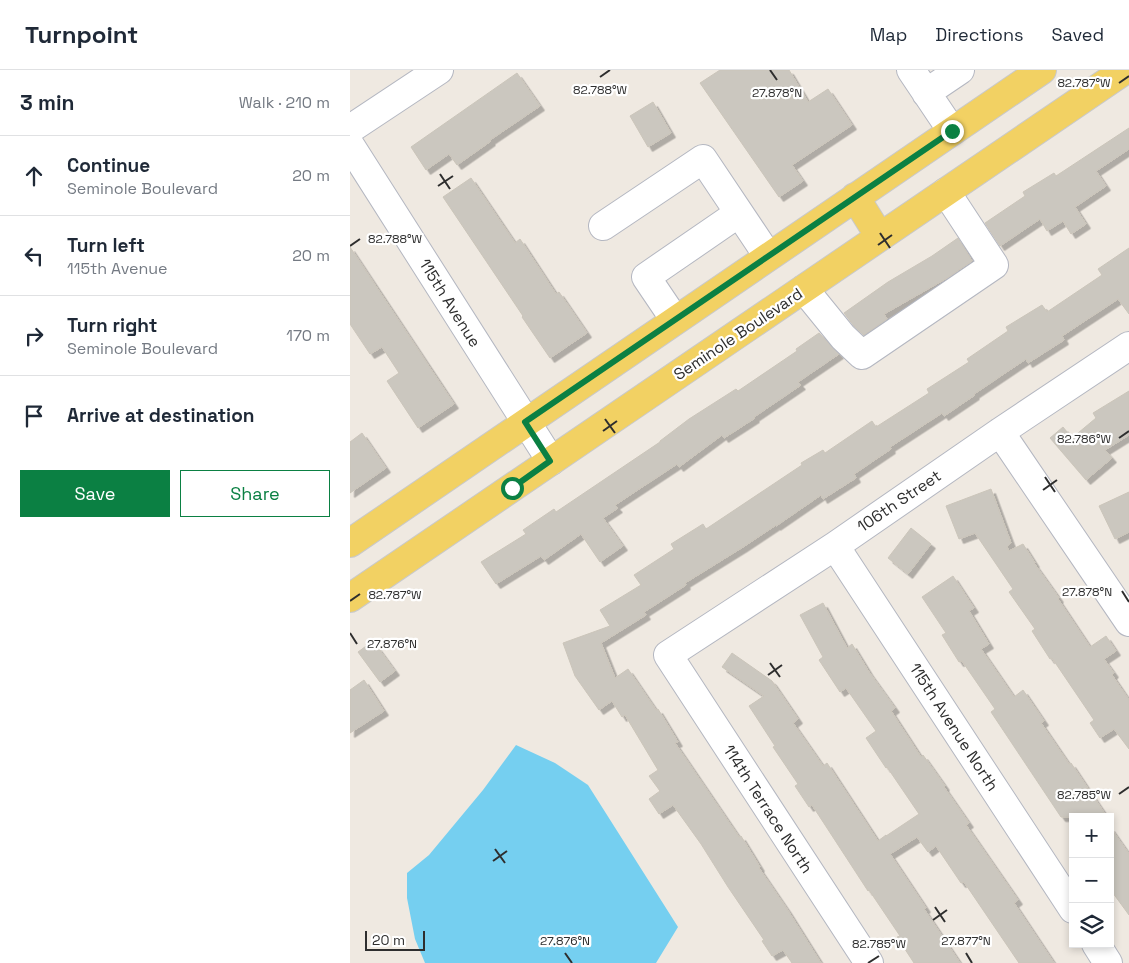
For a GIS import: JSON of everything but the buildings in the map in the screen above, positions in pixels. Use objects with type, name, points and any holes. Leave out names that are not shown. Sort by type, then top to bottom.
[{"type":"main road","name":"Seminole Boulevard","points":[[350,598],[1125,70]]},
{"type":"main road","points":[[350,543],[952,131],[1030,73]]},
{"type":"main road","points":[[855,197],[880,237]]},
{"type":"street","points":[[350,129],[439,70]]},
{"type":"street","points":[[911,70],[952,131]]},
{"type":"street","points":[[926,93],[960,70]]},
{"type":"street","name":"115th Avenue","points":[[350,145],[550,461]]},
{"type":"street","points":[[603,226],[703,159],[768,256]]},
{"type":"street","points":[[804,288],[843,337],[862,355],[994,265],[946,192]]},
{"type":"street","points":[[675,320],[646,277],[739,213]]},
{"type":"street","name":"106th Street","points":[[668,655],[835,546],[1129,346]]},
{"type":"street","points":[[1000,432],[1121,593],[1129,622]]},
{"type":"street","name":"115th Avenue North","points":[[835,546],[1069,903]]},
{"type":"street","name":"114th Terrace North","points":[[668,655],[869,963]]},
{"type":"street","points":[[1099,948],[1108,963]]},
{"type":"water","points":[[516,745],[555,763],[588,785],[678,927],[656,963],[425,963],[415,939],[407,898],[407,873],[429,855],[483,790]]},
{"type":"route","points":[[512,488],[550,461],[525,422],[952,131]]}]
